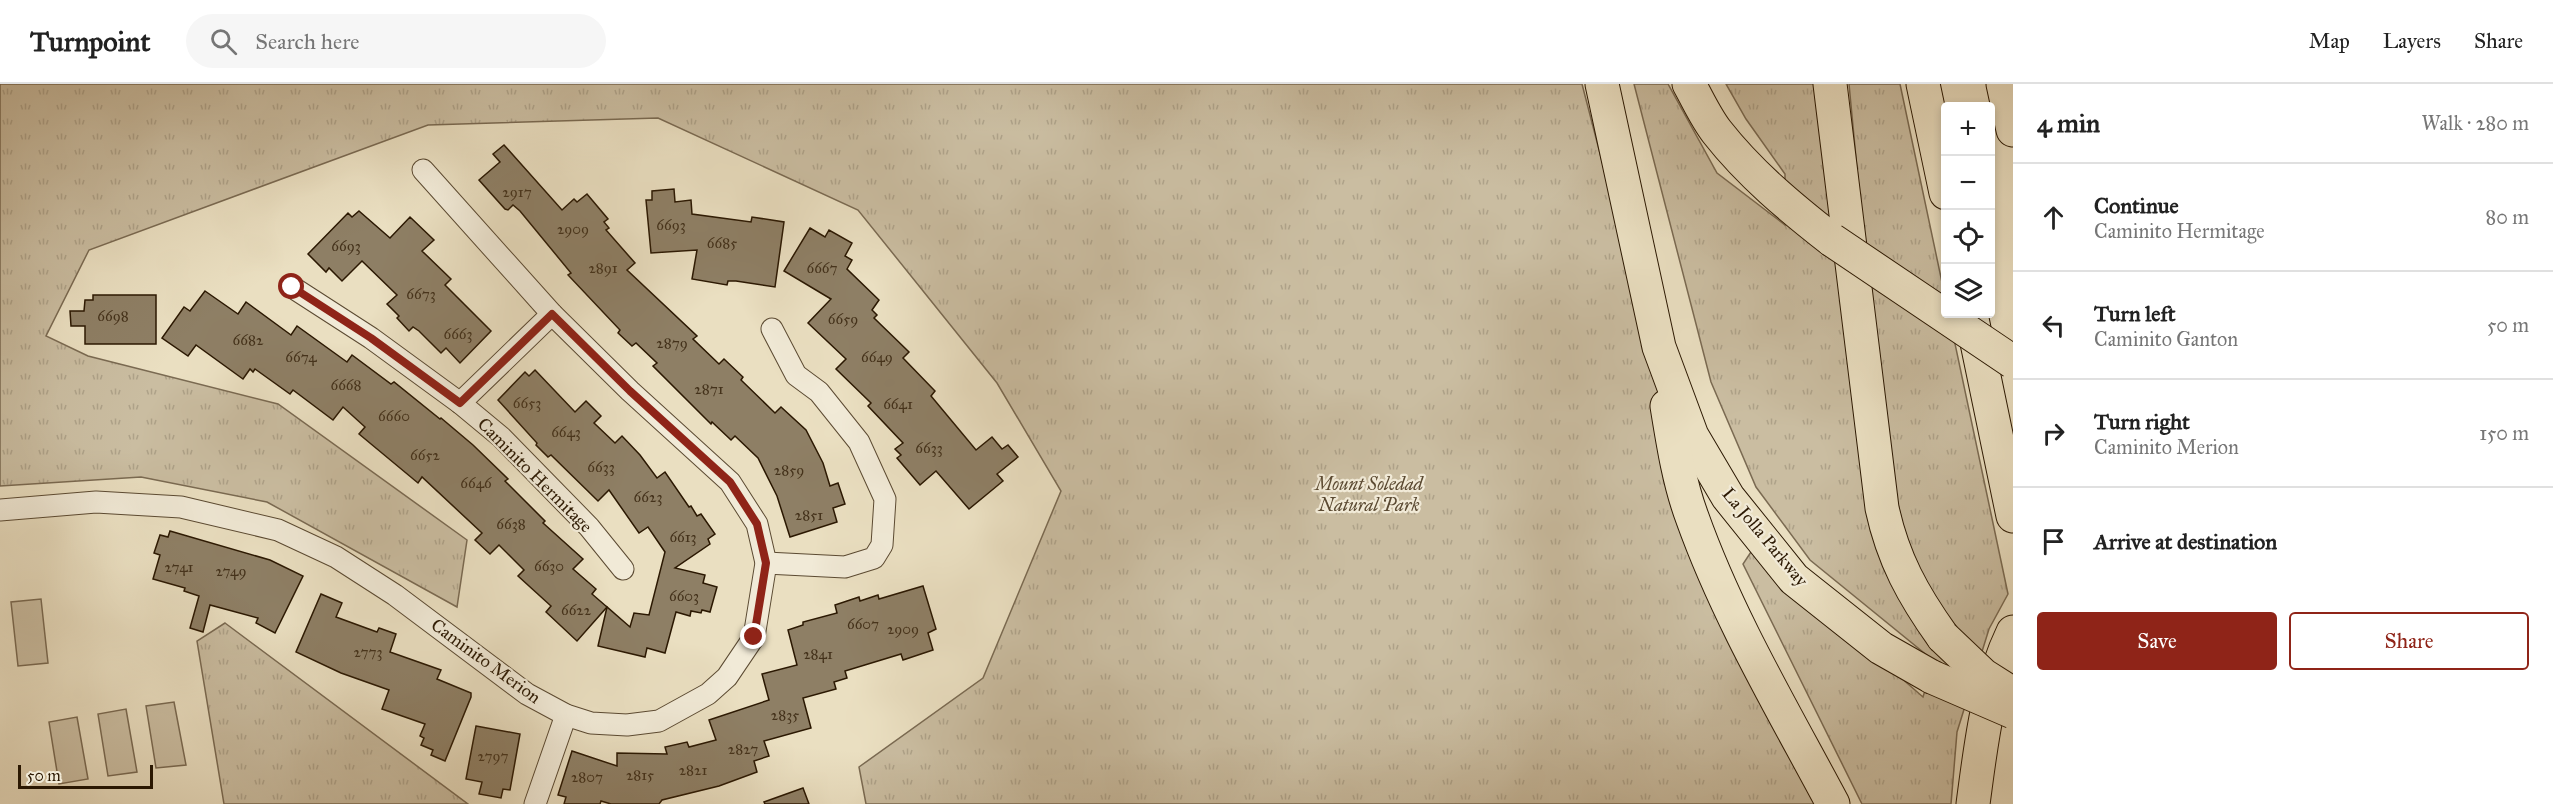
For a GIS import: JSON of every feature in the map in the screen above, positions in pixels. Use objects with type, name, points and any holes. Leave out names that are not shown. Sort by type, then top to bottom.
[{"type":"highway","name":"La Jolla Parkway","points":[[1602,84],[1659,347],[1692,436],[1728,497],[1794,579],[1881,648],[1932,677],[2013,712]]},
{"type":"highway","points":[[1689,84],[1716,131],[1785,203],[1832,240],[2013,362]]},
{"type":"highway","points":[[1830,84],[1882,508],[1889,540],[1899,567],[1915,596],[1943,637],[1983,675],[2013,694]]},
{"type":"highway","points":[[1923,84],[1941,169]]},
{"type":"highway","points":[[2003,84],[2013,130]]},
{"type":"highway","points":[[1646,283],[1673,446],[1691,516],[1740,630],[1833,804]]},
{"type":"highway","points":[[1912,294],[2013,377]]},
{"type":"highway","points":[[1972,318],[2013,516]]},
{"type":"highway","points":[[1973,804],[1981,740],[1999,661],[2013,632]]},
{"type":"street","name":"Caminito Merion","points":[[0,510],[96,502],[181,507],[278,530],[336,557],[394,595],[527,694],[566,716],[591,723],[627,725],[659,721],[708,694],[727,677],[754,637],[766,563],[757,524],[730,482],[630,391],[552,314],[423,170]]},
{"type":"street","name":"Caminito Hermitage","points":[[292,287],[371,338],[460,403],[501,437],[589,527],[623,569]]},
{"type":"street","points":[[460,403],[552,314]]},
{"type":"street","points":[[766,563],[845,567],[874,558],[882,545],[885,499],[859,442],[819,392],[796,375],[772,329]]},
{"type":"street","points":[[535,804],[566,716]]},
{"type":"green space","name":"Mount Soledad Natural Park","points":[[0,84],[1582,84],[1707,567],[1822,804],[866,804],[859,767],[983,678],[1061,491],[997,383],[858,210],[658,118],[428,125],[89,250],[46,336],[88,356],[278,404],[467,540],[457,607],[267,502],[141,477],[0,486]]},
{"type":"green space","points":[[1634,84],[1668,84],[1717,173],[1785,225],[1785,174],[1746,119],[1726,84],[1822,84],[1872,505],[1929,595],[1904,531],[1889,463],[1872,327],[1849,84],[1900,84],[1941,278],[1941,318],[1950,318],[2008,594],[1989,629],[1957,732],[1951,804],[1862,804],[1743,564],[1753,549],[1923,697],[1934,661],[1810,560],[1756,487],[1711,382]]},
{"type":"green space","points":[[41,599],[48,663],[18,666],[11,602]]},
{"type":"green space","points":[[225,623],[468,804],[224,804],[197,641]]},
{"type":"green space","points":[[174,702],[186,765],[156,768],[146,706]]},
{"type":"green space","points":[[126,709],[137,772],[108,776],[98,714]]},
{"type":"green space","points":[[77,717],[88,779],[59,784],[49,722]]},
{"type":"building","points":[[504,145],[562,210],[574,199],[577,202],[587,194],[608,219],[604,222],[609,228],[606,230],[635,263],[627,270],[697,336],[693,339],[719,364],[724,359],[743,377],[741,380],[775,413],[781,407],[806,430],[823,463],[830,486],[838,483],[845,504],[833,508],[837,522],[790,537],[777,496],[758,458],[735,436],[731,440],[712,422],[711,424],[653,366],[657,363],[636,343],[632,346],[618,333],[620,330],[568,275],[571,273],[520,211],[513,205],[508,210],[505,209],[479,180],[500,162],[493,154]]},
{"type":"building","points":[[674,189],[675,202],[691,200],[692,214],[751,222],[752,217],[784,222],[775,287],[736,281],[728,281],[727,285],[692,279],[697,250],[651,253],[646,200],[652,200],[652,191]]},
{"type":"building","points":[[359,211],[390,238],[410,217],[434,240],[422,251],[451,279],[445,285],[491,331],[460,363],[446,348],[441,353],[413,327],[409,331],[387,304],[397,295],[362,261],[342,281],[329,268],[326,272],[308,254],[348,213],[352,217]]},
{"type":"building","points":[[810,228],[825,237],[829,230],[852,243],[845,256],[852,260],[847,269],[879,300],[872,310],[877,315],[874,318],[909,352],[903,358],[935,391],[931,396],[976,450],[992,437],[1002,449],[1008,445],[1018,457],[997,474],[1003,481],[969,509],[936,471],[920,485],[897,458],[901,455],[895,449],[903,443],[868,406],[871,403],[836,369],[846,359],[808,323],[831,299],[784,271]]},
{"type":"building","points":[[205,291],[238,314],[246,302],[291,335],[297,326],[347,362],[352,355],[391,384],[394,382],[441,418],[508,479],[505,481],[545,521],[543,523],[583,559],[573,569],[596,589],[592,594],[607,607],[577,641],[546,612],[551,606],[518,576],[524,570],[499,545],[490,554],[475,540],[482,533],[422,477],[418,483],[359,434],[365,427],[343,407],[333,420],[293,390],[290,394],[255,369],[253,372],[250,369],[243,379],[196,345],[188,356],[162,338],[184,307],[190,311]]},
{"type":"building","points":[[93,295],[156,295],[156,344],[85,344],[85,326],[71,326],[70,311],[84,311],[85,300],[93,300]]},
{"type":"building","points":[[535,370],[575,412],[586,401],[601,416],[594,423],[615,443],[622,436],[657,478],[665,472],[689,507],[691,506],[697,516],[701,514],[715,534],[708,539],[710,544],[675,568],[705,575],[703,583],[717,587],[710,612],[691,611],[690,616],[676,612],[665,653],[647,648],[645,657],[598,646],[607,607],[630,627],[634,613],[649,615],[665,552],[648,527],[639,533],[609,490],[598,501],[551,455],[548,457],[498,400],[525,372],[529,376]]},
{"type":"building","points":[[170,531],[270,560],[303,576],[275,633],[256,623],[258,618],[210,605],[203,632],[190,628],[199,596],[184,591],[185,588],[153,579],[160,555],[154,553],[160,535],[168,537]]},
{"type":"building","points":[[923,586],[936,629],[928,633],[933,650],[903,660],[901,654],[845,671],[847,678],[834,682],[836,689],[803,698],[811,728],[764,741],[769,756],[754,761],[757,772],[719,786],[662,800],[659,804],[611,804],[601,801],[600,804],[564,804],[566,797],[558,795],[572,751],[617,766],[617,753],[667,754],[665,747],[687,742],[689,747],[716,740],[709,720],[769,700],[762,674],[797,665],[788,630],[803,625],[803,622],[837,613],[835,605],[859,597],[860,601],[878,595],[879,599]]},
{"type":"building","points":[[321,594],[342,603],[336,617],[377,632],[379,628],[396,634],[390,652],[441,670],[437,679],[471,693],[445,761],[431,755],[433,750],[421,745],[424,738],[420,736],[425,724],[382,709],[389,690],[341,673],[296,652]]},
{"type":"building","points":[[476,726],[520,734],[510,790],[503,789],[501,798],[479,794],[482,782],[466,779]]},
{"type":"building","points":[[803,788],[809,804],[765,804],[764,802]]},
{"type":"route","points":[[292,287],[371,338],[460,403],[552,314],[630,391],[730,482],[757,524],[766,563],[754,637]]}]
